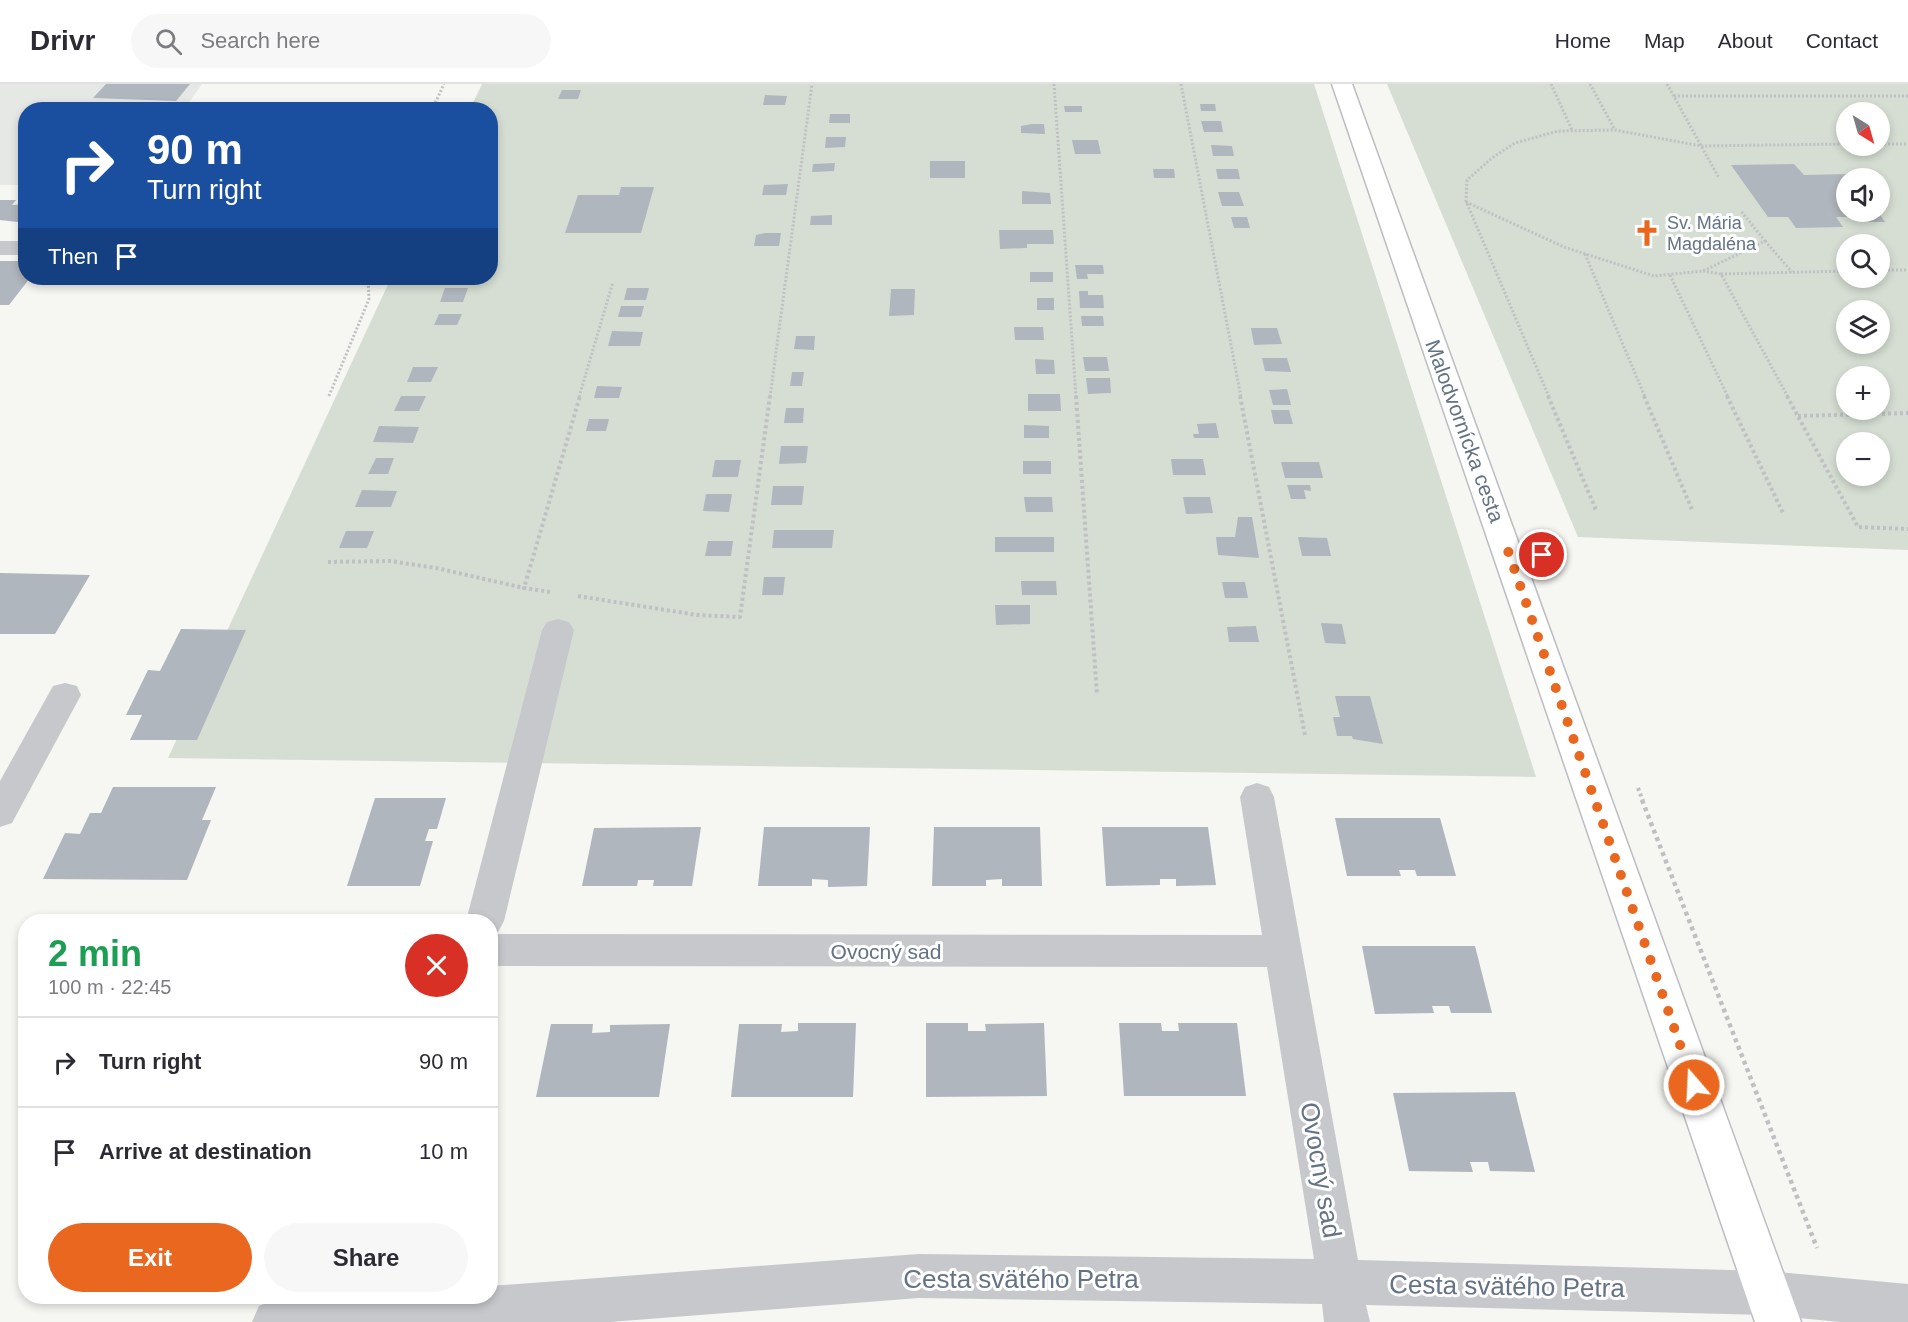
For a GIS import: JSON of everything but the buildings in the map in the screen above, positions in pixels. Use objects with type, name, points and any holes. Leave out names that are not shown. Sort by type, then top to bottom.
[{"type":"street","name":"Malodvornícka cesta","points":[[1342,84],[1773,1308]]},
{"type":"street","points":[[0,248],[18,248]]},
{"type":"street","points":[[487,914],[558,630]]},
{"type":"street","points":[[0,813],[65,695]]},
{"type":"street","name":"Ovocný sad","points":[[1257,797],[1344,1302]]},
{"type":"street","name":"Ovocný sad","points":[[498,950],[1282,951]]},
{"type":"street","name":"Cesta svätého Petra","points":[[275,1322],[398,1311],[919,1276],[1344,1302],[1773,1308],[1836,1298],[1908,1306]]},
{"type":"path","points":[[436,102],[444,84]]},
{"type":"path","points":[[570,595],[696,615],[740,617],[812,84]]},
{"type":"path","points":[[1054,84],[1097,695]]},
{"type":"path","points":[[1181,84],[1305,735]]},
{"type":"path","points":[[1551,84],[1572,130]]},
{"type":"path","points":[[1590,84],[1615,130]]},
{"type":"path","points":[[1667,84],[1719,178]]},
{"type":"path","points":[[1674,96],[1908,96]]},
{"type":"path","points":[[1596,510],[1466,201],[1467,180],[1492,158],[1515,143],[1572,130],[1615,130],[1701,146],[1836,144]]},
{"type":"path","points":[[1890,144],[1908,144]]},
{"type":"path","points":[[1466,201],[1585,254],[1654,276],[1703,271],[1721,274],[1836,271]]},
{"type":"path","points":[[1741,211],[1792,272]]},
{"type":"path","points":[[1703,271],[1764,241]]},
{"type":"path","points":[[1585,254],[1694,512]]},
{"type":"path","points":[[1890,270],[1908,270]]},
{"type":"path","points":[[1670,274],[1783,513]]},
{"type":"path","points":[[1721,274],[1858,527],[1908,529]]},
{"type":"path","points":[[524,588],[613,282]]},
{"type":"path","points":[[329,396],[369,299],[368,285]]},
{"type":"path","points":[[1798,416],[1908,413]]},
{"type":"path","points":[[328,562],[390,561],[559,593]]},
{"type":"path","points":[[1637,785],[1836,1298]]},
{"type":"shaded area","points":[[0,84],[202,84],[189,102],[18,102],[18,185],[0,185]]},
{"type":"shaded area","points":[[482,84],[1314,84],[1536,777],[168,758],[388,285],[498,285],[498,102],[473,102]]},
{"type":"shaded area","points":[[1387,84],[1908,84],[1908,550],[1578,537]]},
{"type":"place","name":"Sv. Mária Magdaléna","points":[[1647,233]]},
{"type":"route","points":[[1542,555],[1533,551],[1508,551],[1694,1085]]}]
